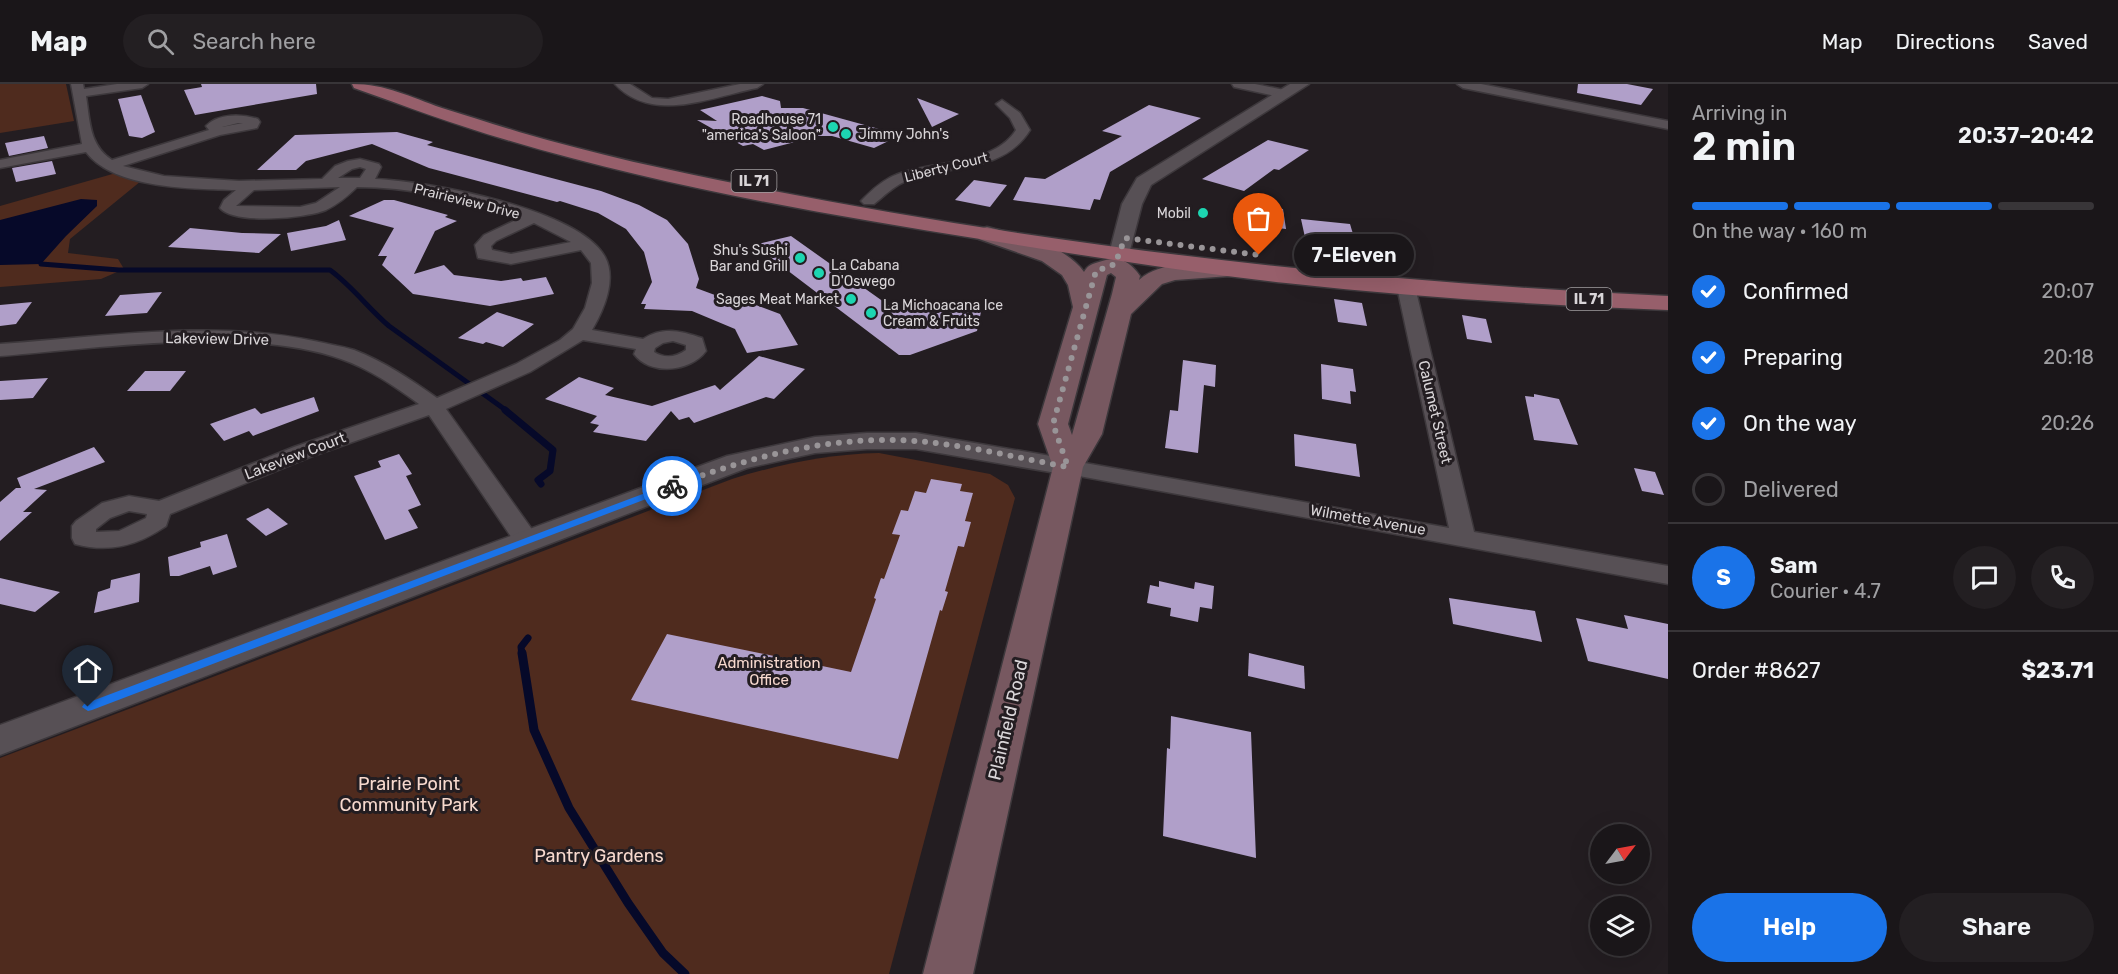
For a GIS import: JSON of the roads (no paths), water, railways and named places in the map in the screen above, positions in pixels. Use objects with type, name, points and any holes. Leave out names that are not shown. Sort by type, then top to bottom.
[{"type":"main road","name":"IL 71","points":[[360,84],[485,127],[609,161],[854,214],[1230,269],[1406,287],[1668,303]]},
{"type":"main road","name":"IL 71","points":[[392,84],[559,136],[700,170],[869,201],[1120,252],[1200,249],[1382,267],[1668,289]]},
{"type":"main road","points":[[987,234],[1040,252],[1061,263],[1077,279],[1085,306]]},
{"type":"main road","points":[[1068,467],[1053,424],[1096,271],[1120,252]]},
{"type":"main road","name":"Plainfield Road","points":[[948,974],[1068,467],[1088,434],[1120,311],[1128,276],[1120,252]]},
{"type":"main road","points":[[1120,311],[1154,279],[1172,273],[1230,269]]},
{"type":"street","points":[[0,164],[88,147],[78,89],[142,84]]},
{"type":"street","points":[[621,84],[641,98],[658,103],[681,101],[758,84]]},
{"type":"street","points":[[1238,84],[1293,89]]},
{"type":"street","points":[[1463,84],[1536,93],[1668,125]]},
{"type":"street","points":[[1120,252],[1132,204],[1143,182],[1293,89]]},
{"type":"street","name":"Liberty Court","points":[[869,201],[889,183],[905,176],[985,158],[1004,151],[1020,140],[1023,130],[1015,116],[1002,104]]},
{"type":"street","points":[[110,165],[196,140],[218,131]]},
{"type":"street","name":"Prairieview Drive","points":[[88,147],[96,157],[110,165],[136,175],[164,181],[249,186],[359,183],[401,185],[440,191],[557,226],[585,244],[595,254],[600,265],[601,286],[593,310],[580,334]]},
{"type":"street","points":[[249,186],[229,203],[228,208],[263,212],[309,212],[326,205],[359,183],[374,167],[360,163],[339,168],[325,184]]},
{"type":"street","name":"Prairieview Drive","points":[[533,218],[490,238],[483,244],[484,254],[510,259],[585,244]]},
{"type":"street","name":"Calumet Street","points":[[1406,287],[1463,537]]},
{"type":"street","points":[[433,405],[521,371],[580,334],[646,345]]},
{"type":"street","name":"Lakeview Drive","points":[[0,350],[177,337],[241,337],[291,342],[346,354],[392,375],[433,405],[527,540]]},
{"type":"street","name":"Lakeview Court","points":[[159,510],[299,453],[433,405]]},
{"type":"street","points":[[0,740],[737,462],[815,445],[867,441],[916,441],[1068,467]]},
{"type":"street","name":"Wilmette Avenue","points":[[1068,467],[1668,575]]},
{"type":"water","points":[[81,199],[97,200],[97,206],[41,264],[0,265],[0,220]]},
{"type":"waterway","points":[[41,264],[119,270],[330,270],[389,326],[507,411]]},
{"type":"waterway","points":[[505,410],[553,450],[550,471],[538,480],[541,484]]},
{"type":"waterway","points":[[522,655],[521,647],[528,638]]},
{"type":"waterway","points":[[522,653],[534,730],[569,808],[628,903],[663,953],[685,974]]},
{"type":"place","name":"Roadhouse 71 \"america's Saloon\"","points":[[833,127]]},
{"type":"place","name":"Jimmy John's","points":[[846,134]]},
{"type":"place","name":"Mobil","points":[[1203,213]]},
{"type":"place","name":"7-Eleven","points":[[1259,255]]},
{"type":"place","name":"Shu's Sushi Bar and Grill","points":[[800,258]]},
{"type":"place","name":"La Cabana D'Oswego","points":[[819,273]]},
{"type":"place","name":"Sages Meat Market","points":[[851,299]]},
{"type":"place","name":"La Michoacana Ice Cream & Fruits","points":[[871,313]]},
{"type":"park label","name":"Administration Office","points":[[769,672]]},
{"type":"park label","name":"Prairie Point Community Park","points":[[409,794]]},
{"type":"park label","name":"Pantry Gardens","points":[[599,856]]}]
